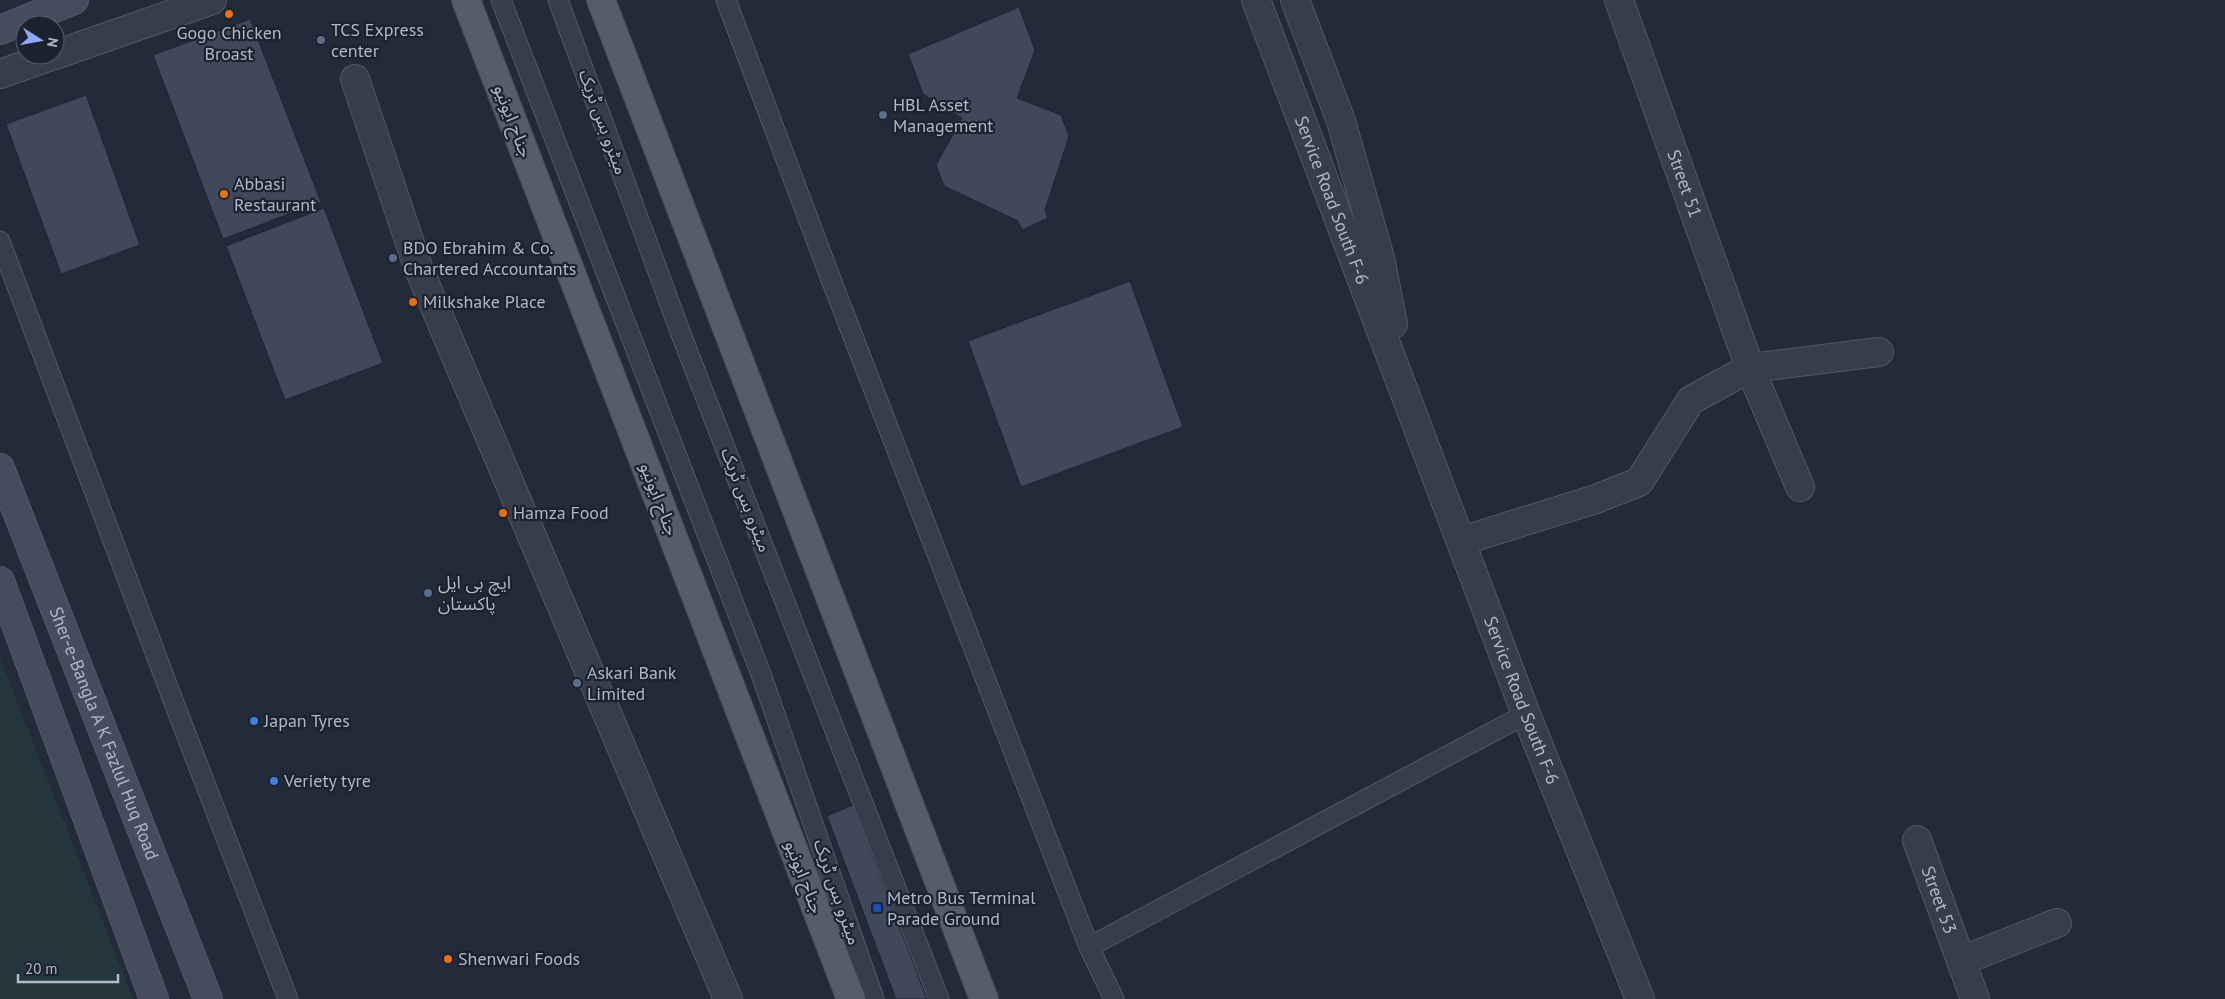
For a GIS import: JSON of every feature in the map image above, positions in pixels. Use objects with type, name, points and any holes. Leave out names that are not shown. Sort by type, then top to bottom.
[{"type":"main road","points":[[0,30],[74,0]]},
{"type":"main road","points":[[601,0],[984,999]]},
{"type":"main road","name":"جناح ایونیو","points":[[470,12],[851,999]]},
{"type":"main road","name":"Sher-e-Bangla A K Fazlul Huq Road","points":[[0,468],[208,999]]},
{"type":"main road","points":[[0,581],[154,999]]},
{"type":"street","points":[[65,51],[212,0]]},
{"type":"street","points":[[452,0],[470,12]]},
{"type":"street","name":"Service Road South F-6","points":[[1256,0],[1526,714],[1640,999]]},
{"type":"street","name":"Service Road South F-6","points":[[1295,0],[1341,120],[1375,240],[1408,399]]},
{"type":"street","name":"Street 51","points":[[1619,0],[1750,368],[1800,487]]},
{"type":"street","points":[[0,74],[26,65]]},
{"type":"street","points":[[355,79],[418,267],[728,999]]},
{"type":"street","points":[[1461,541],[1596,499],[1639,482],[1691,400],[1750,368],[1879,352]]},
{"type":"street","name":"Street 53","points":[[1917,840],[1975,999]]},
{"type":"street","points":[[1961,961],[2057,923]]},
{"type":"lane","name":"میٹرو بس ٹریک","points":[[501,0],[761,674],[874,999]]},
{"type":"lane","name":"میٹرو بس ٹریک","points":[[558,0],[681,334],[939,999]]},
{"type":"lane","points":[[726,0],[832,282],[1089,947],[1114,999]]},
{"type":"lane","points":[[0,241],[288,999]]},
{"type":"lane","points":[[1089,947],[1526,714]]},
{"type":"shaded area","points":[[0,658],[133,999],[0,999]]},
{"type":"building","points":[[1019,7],[1035,50],[1017,98],[1061,115],[1069,136],[1045,210],[1048,218],[1022,230],[1018,221],[944,186],[936,165],[962,118],[923,94],[908,54]]},
{"type":"building","points":[[250,19],[321,202],[223,239],[153,55]]},
{"type":"building","points":[[86,95],[140,245],[61,274],[6,124]]},
{"type":"building","points":[[324,208],[383,363],[285,400],[226,246]]},
{"type":"building","points":[[1130,281],[1183,427],[1021,487],[968,341]]},
{"type":"building","name":"Metro Bus Terminal Parade Ground","points":[[853,805],[927,999],[896,999],[827,816]]},
{"type":"place","name":"Gogo Chicken Broast","points":[[229,14]]},
{"type":"place","name":"TCS Express center","points":[[321,40]]},
{"type":"place","name":"HBL Asset Management","points":[[883,115]]},
{"type":"place","name":"Abbasi Restaurant","points":[[224,194]]},
{"type":"place","name":"BDO Ebrahim & Co. Chartered Accountants","points":[[393,258]]},
{"type":"place","name":"Milkshake Place","points":[[413,302]]},
{"type":"place","name":"Hamza Food","points":[[503,513]]},
{"type":"place","name":"ایچ بی ایل پاکستان","points":[[428,593]]},
{"type":"place","name":"Askari Bank Limited","points":[[577,683]]},
{"type":"place","name":"Japan Tyres","points":[[254,721]]},
{"type":"place","name":"Veriety tyre","points":[[274,781]]},
{"type":"place","name":"Metro Bus Terminal Parade Ground","points":[[877,908]]},
{"type":"place","name":"Shenwari Foods","points":[[448,959]]}]
